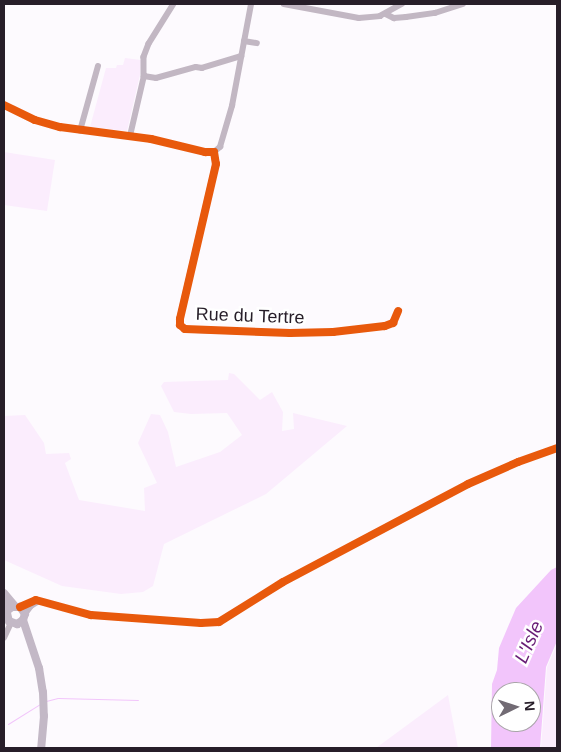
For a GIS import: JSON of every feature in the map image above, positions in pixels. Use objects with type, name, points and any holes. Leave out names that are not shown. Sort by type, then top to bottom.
[{"type":"main road","points":[[4,593],[18,611],[31,644],[41,679],[44,716],[41,748]]},
{"type":"main road","points":[[4,600],[18,611]]},
{"type":"main road","points":[[13,623],[18,611]]},
{"type":"main road","points":[[18,611],[8,618],[31,644]]},
{"type":"street","points":[[130,136],[144,76],[144,57],[149,44],[174,4]]},
{"type":"street","points":[[4,104],[35,120],[80,130],[130,136],[214,152],[220,147],[232,106],[251,4]]},
{"type":"street","points":[[284,4],[349,17],[370,18],[386,14],[402,4]]},
{"type":"street","points":[[386,14],[394,18],[406,18],[435,13],[463,4]]},
{"type":"street","points":[[244,41],[257,42]]},
{"type":"street","points":[[144,76],[156,78],[196,67],[202,68],[241,56]]},
{"type":"street","points":[[80,130],[98,66]]},
{"type":"street","name":"Rue du Tertre","points":[[214,152],[216,164],[180,319],[180,326],[185,329],[195,330],[290,333],[333,332],[386,326],[393,322],[398,311]]},
{"type":"street","points":[[18,611],[39,601],[69,610],[113,618],[201,623],[219,622],[283,582],[468,484],[518,462],[557,448]]},
{"type":"street","points":[[4,638],[13,623]]},
{"type":"shaded area","points":[[125,58],[141,60],[140,75],[127,131],[90,127],[106,68],[116,68],[117,65],[123,65]]},
{"type":"shaded area","points":[[4,152],[55,160],[47,211],[4,205]]},
{"type":"shaded area","points":[[229,373],[234,374],[260,400],[272,392],[283,412],[282,431],[294,429],[293,413],[347,426],[266,494],[164,544],[153,586],[143,592],[121,594],[62,586],[4,560],[4,416],[25,415],[44,443],[46,454],[69,453],[71,459],[65,463],[79,500],[145,511],[144,488],[157,483],[138,443],[151,414],[160,415],[168,432],[176,467],[220,452],[242,435],[227,413],[191,414],[174,412],[161,386],[164,382],[228,380]]},
{"type":"shaded area","points":[[557,644],[557,748],[541,748],[547,667]]},
{"type":"shaded area","points":[[448,695],[458,748],[376,748]]},
{"type":"water","name":"L'Isle","points":[[557,567],[557,641],[546,667],[540,748],[491,748],[491,732],[541,732],[541,682],[493,682],[497,670],[499,648],[516,608],[551,570]]},
{"type":"waterway","points":[[46,701],[58,698],[138,700]]},
{"type":"waterway","points":[[8,724],[40,704]]},
{"type":"cycle path","points":[[4,105],[35,120],[60,127],[151,139],[205,152],[214,152],[216,164],[180,319],[180,325],[185,329],[290,333],[333,332],[385,326],[393,323],[398,311]]},
{"type":"cycle path","points":[[20,607],[36,600],[91,615],[201,623],[219,622],[283,582],[468,484],[518,462],[557,448]]}]
